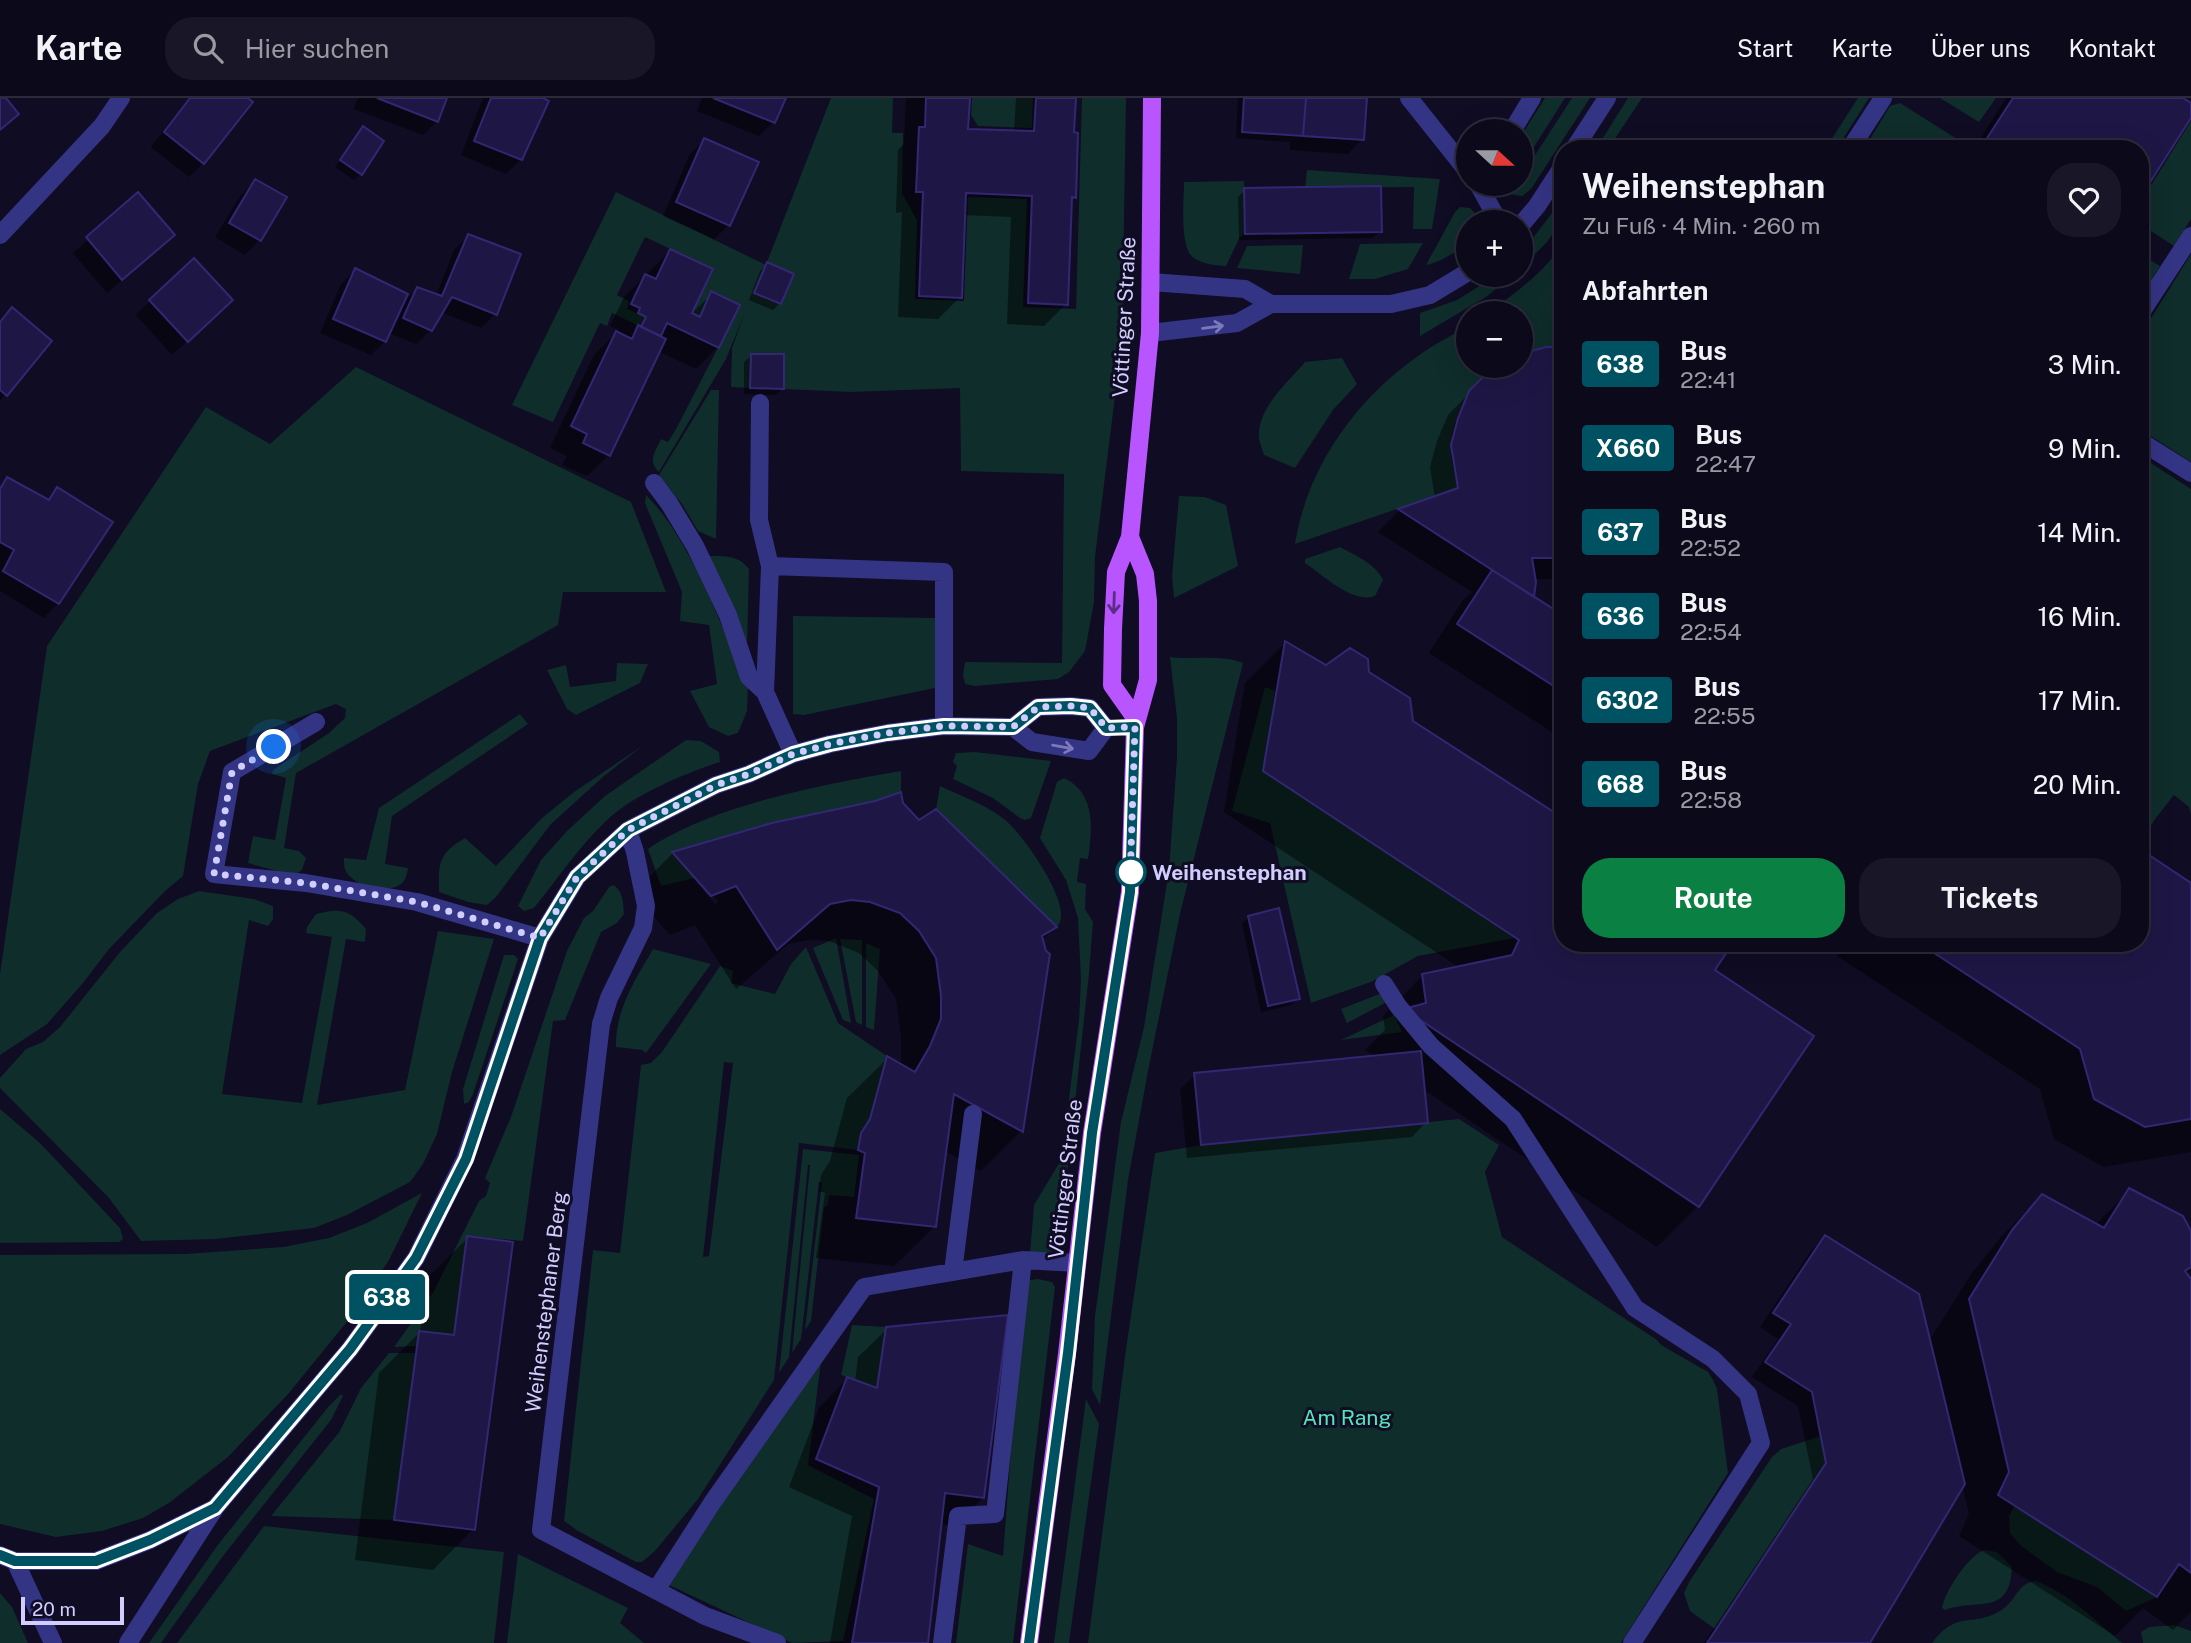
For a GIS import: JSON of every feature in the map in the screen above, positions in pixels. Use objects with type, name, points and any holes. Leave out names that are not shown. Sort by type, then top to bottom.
[{"type":"main road","name":"Vöttinger Straße","points":[[1136,723],[1112,685],[1116,572],[1130,537],[1150,333],[1152,98]]},
{"type":"main road","name":"Vöttinger Straße","points":[[1029,1643],[1092,1133],[1130,892],[1136,723],[1148,680],[1148,601],[1145,574],[1130,537]]},
{"type":"street","points":[[0,235],[102,126],[121,98]]},
{"type":"street","points":[[1409,98],[1456,156]]},
{"type":"street","points":[[1519,119],[1532,98]]},
{"type":"street","points":[[1580,140],[1607,98]]},
{"type":"street","points":[[1856,140],[1883,98]]},
{"type":"street","points":[[1533,211],[1554,180]]},
{"type":"street","points":[[2149,300],[2191,236]]},
{"type":"street","points":[[1150,333],[1237,323],[1271,304],[1391,304],[1430,295],[1456,279]]},
{"type":"street","points":[[1151,282],[1245,289],[1271,304]]},
{"type":"street","points":[[761,403],[759,520],[770,566],[765,692]]},
{"type":"street","points":[[2149,447],[2191,473]]},
{"type":"street","points":[[654,483],[695,546],[728,615],[749,677],[765,692],[793,754]]},
{"type":"street","points":[[770,566],[944,572],[944,726]]},
{"type":"street","points":[[1013,727],[1038,707],[1071,706],[1090,708],[1106,728]]},
{"type":"street","points":[[316,722],[232,772],[214,874],[306,883],[417,902],[540,938]]},
{"type":"street","points":[[128,1643],[215,1508],[350,1349],[416,1258],[466,1159],[540,938],[577,877],[628,830],[716,785],[749,774],[793,754],[830,744],[944,726],[1013,727],[1032,741],[1089,751],[1106,728],[1136,723]]},
{"type":"street","name":"Weihenstephaner Berg","points":[[628,830],[646,906],[643,928],[609,998],[601,1024],[541,1530],[705,1616],[777,1643]]},
{"type":"street","points":[[1384,984],[1398,1006],[1431,1046],[1513,1119],[1635,1308],[1713,1359],[1748,1394],[1760,1443],[1632,1643]]},
{"type":"street","points":[[953,1272],[973,1114]]},
{"type":"street","points":[[942,1643],[958,1516],[995,1514],[1023,1260]]},
{"type":"street","points":[[656,1590],[712,1503],[864,1287],[1023,1260],[1077,1263]]},
{"type":"street","points":[[7,1558],[96,1561],[150,1540],[215,1508]]},
{"type":"street","points":[[7,1558],[53,1643]]},
{"type":"green space","points":[[831,98],[893,98],[892,133],[903,133],[902,193],[917,220],[915,299],[964,301],[968,197],[1027,199],[1023,307],[1076,309],[1082,98],[1126,98],[1122,340],[1095,557],[1094,602],[1085,651],[1069,672],[1058,679],[975,686],[965,684],[965,662],[1062,663],[1064,474],[961,471],[960,388],[851,392],[784,389],[784,354],[751,354],[750,388],[731,387],[732,348],[744,315],[726,359],[659,472],[653,464],[656,448],[661,439],[668,442],[675,431],[740,305],[711,292],[700,317],[692,313],[713,269],[645,237],[617,295],[629,301],[627,309],[646,317],[641,327],[612,313],[607,326],[600,323],[553,422],[512,405],[616,192],[766,265],[754,293],[781,304],[793,274],[767,262]]},
{"type":"green space","points":[[972,98],[1033,98],[1032,128],[978,126],[971,115]]},
{"type":"green space","points":[[1545,98],[1565,98],[1533,149],[1532,119]]},
{"type":"green space","points":[[1572,98],[1590,98],[1563,140],[1554,140],[1554,154],[1533,186],[1533,158]]},
{"type":"green space","points":[[1628,98],[1642,98],[1614,140],[1602,140]]},
{"type":"green space","points":[[1858,98],[1869,98],[1842,140],[1831,140]]},
{"type":"green space","points":[[1940,98],[1996,98],[1979,122]]},
{"type":"green space","points":[[1900,103],[1959,140],[1869,140],[1890,106]]},
{"type":"green space","points":[[2191,121],[2191,219],[2174,246],[2149,230],[2149,189]]},
{"type":"green space","points":[[1307,170],[1440,179],[1432,229],[1413,229],[1414,187],[1305,188]]},
{"type":"green space","points":[[1244,181],[1245,234],[1240,237],[1226,266],[1194,258],[1189,253],[1184,234],[1184,182]]},
{"type":"green space","points":[[1460,207],[1472,210],[1457,210]]},
{"type":"green space","points":[[1554,211],[1554,232],[1533,256],[1533,238]]},
{"type":"green space","points":[[1455,212],[1456,251],[1426,265]]},
{"type":"green space","points":[[1423,243],[1408,269],[1375,279],[1349,279],[1360,244]]},
{"type":"green space","points":[[1303,245],[1300,274],[1237,268],[1247,246]]},
{"type":"green space","points":[[2191,254],[2191,462],[2149,435],[2149,322]]},
{"type":"green space","points":[[1554,256],[1554,347],[1533,351],[1533,301],[1504,301],[1522,287],[1533,287],[1533,278]]},
{"type":"green space","points":[[2149,259],[2160,266],[2149,284]]},
{"type":"green space","points":[[1478,287],[1498,287],[1479,301],[1456,301],[1456,315],[1420,336],[1420,313],[1457,300]]},
{"type":"green space","points":[[1456,332],[1456,378],[1483,378],[1465,399],[1453,432],[1451,450],[1458,488],[1295,544],[1310,489],[1337,438],[1374,393],[1424,352]]},
{"type":"green space","points":[[1342,358],[1357,384],[1333,410],[1295,468],[1264,455],[1259,438],[1261,423],[1276,395],[1305,362]]},
{"type":"green space","points":[[356,367],[631,502],[666,592],[563,592],[558,625],[296,773],[284,848],[299,851],[306,858],[302,870],[294,876],[248,863],[253,836],[275,840],[286,778],[272,774],[273,770],[329,733],[345,718],[346,709],[336,704],[210,751],[198,784],[183,876],[109,949],[47,1024],[0,1055],[0,974],[47,646],[206,407],[270,444]]},
{"type":"green space","points":[[711,390],[719,390],[716,539],[698,531],[682,504],[659,475]]},
{"type":"green space","points":[[2149,462],[2191,489],[2191,815],[2189,807],[2174,795],[2149,829]]},
{"type":"green space","points":[[646,495],[677,535],[691,560],[748,687],[747,711],[738,733],[728,736],[709,727],[690,691],[717,684],[709,625],[680,621],[682,592],[645,503]]},
{"type":"green space","points":[[1179,496],[1205,497],[1226,505],[1238,566],[1174,598],[1172,576]]},
{"type":"green space","points":[[1340,547],[1364,560],[1380,574],[1383,580],[1375,596],[1357,596],[1347,592],[1305,563],[1305,559]]},
{"type":"green space","points":[[707,556],[736,559],[749,569],[747,649]]},
{"type":"green space","points":[[793,616],[939,618],[935,688],[804,715],[793,714]]},
{"type":"green space","points":[[1170,657],[1226,659],[1243,663],[1180,914],[1149,1066],[1128,1180],[1100,1405],[1092,1389],[1095,1316],[1121,1122],[1144,1027],[1169,870],[1177,757],[1177,718]]},
{"type":"green space","points":[[617,663],[648,664],[640,683],[576,715],[567,709],[547,670],[566,665],[570,687],[616,681]]},
{"type":"green space","points":[[1265,687],[1275,691],[1264,771],[1514,938],[1418,956],[1371,982],[1311,1003],[1270,823],[1232,811]]},
{"type":"green space","points":[[520,714],[528,724],[392,816],[385,864],[408,868],[403,882],[395,887],[379,889],[362,885],[349,875],[344,858],[366,860],[379,808]]},
{"type":"green space","points":[[686,740],[701,741],[719,752],[720,762],[660,786],[617,811],[587,841],[534,908],[524,911],[518,906],[541,860],[567,831],[605,796]]},
{"type":"green space","points":[[645,744],[604,776],[551,824],[496,897],[487,905],[439,892],[442,860],[456,843],[465,838],[496,866],[542,818],[574,792]]},
{"type":"green space","points":[[975,752],[1051,761],[1031,818],[1020,818],[993,798],[953,779],[957,766],[953,762],[956,753]]},
{"type":"green space","points":[[901,771],[901,792],[875,801],[772,823],[673,852],[695,878],[661,886],[648,849],[674,834],[736,808],[770,798]]},
{"type":"green space","points":[[1064,778],[1082,793],[1090,814],[1088,859],[1080,858],[1077,882],[1086,884],[1085,909],[1093,922],[1059,1249],[1055,1254],[1030,1253],[1034,1205],[1061,1160],[1079,1020],[1081,980],[1078,918],[1066,880],[1040,838],[1057,782]]},
{"type":"green space","points":[[940,786],[981,805],[1012,826],[1040,864],[1056,894],[1061,917],[1057,927],[936,809]]},
{"type":"green space","points":[[613,885],[621,894],[624,914],[617,923],[601,932],[565,1020],[553,1021],[523,1241],[467,1236],[454,1335],[419,1331],[417,1346],[394,1347],[434,1291],[479,1201],[486,1196],[490,1183],[485,1178],[511,1117],[567,951],[584,918],[593,911]]},
{"type":"green space","points":[[199,891],[254,899],[273,906],[273,919],[268,926],[249,920],[222,1094],[302,1103],[332,937],[306,933],[316,914],[344,912],[355,917],[366,929],[365,942],[346,939],[317,1105],[405,1090],[438,931],[494,939],[452,1072],[437,1134],[423,1164],[410,1182],[347,1215],[314,1228],[215,1239],[141,1241],[109,1198],[0,1088],[0,1078],[26,1049],[43,1042],[60,1027],[120,952],[157,913],[178,899]]},
{"type":"green space","points":[[836,938],[851,1023],[843,1020],[813,948]]},
{"type":"green space","points":[[840,939],[862,940],[862,1025],[856,1022]]},
{"type":"green space","points":[[866,943],[880,949],[874,1030],[866,1027]]},
{"type":"green space","points":[[806,947],[838,1023],[887,1056],[870,1119],[861,1133],[858,1150],[799,1143],[774,1380],[698,1499],[655,1551],[642,1562],[636,1562],[564,1521],[593,1250],[620,1253],[641,1065],[651,1063],[662,1052],[720,966],[733,971],[731,983],[775,994],[791,964]],"holes":[[[724,1062],[733,1063],[709,1256],[703,1257]]]},
{"type":"green space","points":[[653,949],[711,964],[646,1053],[642,1050],[616,1047],[623,1008]]},
{"type":"green space","points":[[504,955],[514,955],[518,959],[473,1094],[469,1102],[464,1104],[463,1089]]},
{"type":"green space","points":[[1382,993],[1387,1002],[1347,1023],[1341,1009]]},
{"type":"green space","points":[[1394,1015],[1402,1032],[1341,1040]]},
{"type":"green space","points":[[0,1109],[40,1143],[120,1228],[123,1239],[119,1242],[0,1243]]},
{"type":"green space","name":"Am Rang","points":[[1459,1119],[1499,1145],[1485,1172],[1502,1237],[1661,1345],[1708,1372],[1717,1389],[1728,1473],[1621,1643],[1088,1643],[1126,1349],[1155,1153],[1201,1145]]},
{"type":"green space","points":[[803,1149],[859,1155],[854,1197],[829,1195],[828,1205],[824,1207],[811,1321],[805,1330],[822,1182],[819,1182],[801,1339],[792,1353],[808,1165],[789,1357],[779,1373]]},
{"type":"green space","points":[[422,1193],[389,1260],[354,1313],[289,1393],[228,1457],[169,1503],[143,1518],[102,1531],[56,1537],[0,1524],[0,1255],[185,1254],[283,1247],[329,1238],[367,1223]]},
{"type":"green space","points":[[1038,1279],[1052,1282],[1055,1287],[1013,1643],[956,1643],[968,1544],[1003,1556],[1013,1422],[1028,1283]]},
{"type":"green space","points":[[852,1325],[886,1327],[877,1388],[841,1375]]},
{"type":"green space","points":[[389,1353],[416,1353],[394,1520],[271,1516],[340,1431],[361,1388]]},
{"type":"green space","points":[[816,1359],[821,1361],[808,1465],[874,1499],[843,1641],[792,1643],[669,1585]]},
{"type":"green space","points":[[341,1394],[343,1396],[331,1420],[223,1556],[161,1643],[149,1643],[217,1546]]},
{"type":"green space","points":[[1086,1399],[1099,1424],[1069,1643],[1054,1643]]},
{"type":"green space","points":[[1821,1436],[1826,1463],[1715,1629],[1690,1611],[1684,1593],[1689,1582],[1772,1457],[1781,1449]]},
{"type":"green space","points":[[2015,1505],[2157,1597],[2126,1611],[2097,1587],[2057,1572],[2020,1545],[2010,1533],[2009,1516]]},
{"type":"green space","points":[[264,1526],[504,1552],[494,1643],[177,1643]]},
{"type":"green space","points":[[1984,1550],[1997,1552],[2012,1567],[2010,1583],[2005,1593],[1990,1603],[1945,1610],[1942,1608],[1958,1575],[1971,1559]]},
{"type":"green space","points":[[518,1554],[628,1608],[620,1623],[644,1643],[507,1643]]},
{"type":"green space","points":[[2036,1581],[2070,1600],[2122,1643],[1932,1643],[1957,1622],[1990,1616],[2000,1611],[2024,1585]]},
{"type":"green space","points":[[0,1593],[12,1607],[28,1643],[0,1643]]},
{"type":"green space","points":[[2174,1625],[2191,1631],[2191,1643],[2143,1643],[2141,1632],[2149,1627]]},
{"type":"building","points":[[0,98],[6,98],[19,114],[0,130]]},
{"type":"building","points":[[190,98],[248,98],[253,102],[204,164],[164,132]]},
{"type":"building","points":[[377,98],[447,98],[438,122]]},
{"type":"building","points":[[491,98],[543,98],[549,101],[522,160],[474,141]]},
{"type":"building","points":[[713,98],[786,98],[775,123]]},
{"type":"building","points":[[926,98],[970,98],[968,129],[1034,131],[1036,98],[1076,98],[1076,198],[1072,197],[1068,305],[1028,303],[1032,196],[966,193],[962,298],[919,296],[923,192],[916,192],[919,127],[925,127]]},
{"type":"building","points":[[1244,98],[1306,98],[1303,136],[1242,132]]},
{"type":"building","points":[[1306,98],[1367,98],[1364,140],[1303,136]]},
{"type":"building","points":[[2013,98],[2183,98],[2191,103],[2191,118],[2149,184],[2149,140],[1986,140]]},
{"type":"building","points":[[363,126],[384,141],[362,175],[340,160]]},
{"type":"building","points":[[704,138],[759,162],[730,226],[676,202]]},
{"type":"building","points":[[255,179],[287,197],[261,241],[229,223]]},
{"type":"building","points":[[1381,186],[1382,232],[1245,234],[1244,188]]},
{"type":"building","points":[[138,192],[175,235],[122,280],[86,237]]},
{"type":"building","points":[[468,234],[521,254],[497,315],[452,297],[432,331],[403,318],[417,287],[442,296]]},
{"type":"building","points":[[670,249],[713,269],[692,313],[700,317],[711,291],[740,305],[719,348],[667,323],[661,336],[641,327],[646,317],[638,313],[640,308],[631,304],[645,274],[656,279]]},
{"type":"building","points":[[194,258],[233,300],[188,342],[149,300]]},
{"type":"building","points":[[767,262],[794,274],[781,304],[754,293]]},
{"type":"building","points":[[355,268],[408,294],[386,342],[333,319]]},
{"type":"building","points":[[12,307],[52,341],[7,396],[0,390],[0,322]]},
{"type":"building","points":[[638,325],[666,339],[610,456],[583,443],[587,434],[571,426],[616,331],[632,339]]},
{"type":"building","points":[[1554,347],[1554,558],[1532,558],[1536,582],[1534,597],[1398,509],[1458,488],[1451,445],[1469,391],[1482,378],[1533,378],[1533,351]]},
{"type":"building","points":[[751,354],[784,354],[784,389],[750,388]]},
{"type":"building","points":[[7,477],[49,500],[57,487],[113,522],[59,604],[3,571],[14,550],[0,542],[0,489]]},
{"type":"building","points":[[1492,570],[1554,609],[1554,686],[1457,624]]},
{"type":"building","points":[[1285,641],[1326,665],[1350,648],[1368,659],[1369,672],[1410,698],[1413,721],[1554,812],[1554,952],[1727,952],[1715,970],[1814,1036],[1699,1207],[1404,1009],[1426,1003],[1422,974],[1512,955],[1519,940],[1263,771]]},
{"type":"building","points":[[901,792],[903,803],[919,820],[936,809],[1057,927],[1042,936],[1046,951],[1050,954],[1023,1132],[954,1094],[936,1227],[856,1218],[865,1153],[858,1150],[861,1133],[870,1119],[887,1056],[915,1072],[941,1019],[936,958],[919,931],[900,913],[870,902],[851,900],[830,904],[777,950],[736,886],[711,896],[672,852],[772,823],[875,801]]},
{"type":"building","points":[[2149,855],[2191,883],[2191,1119],[2145,1127],[2094,1099],[2080,1049],[1933,952],[2149,952]]},
{"type":"building","points":[[1279,908],[1300,999],[1268,1006],[1248,916]]},
{"type":"building","points":[[1421,1051],[1428,1123],[1201,1145],[1194,1073]]},
{"type":"building","points":[[2129,1188],[2183,1216],[2191,1231],[2191,1267],[2185,1271],[2191,1279],[2191,1573],[2179,1564],[2157,1597],[1998,1495],[2009,1472],[1969,1299],[2012,1230],[2042,1194],[2104,1228]]},
{"type":"building","points":[[1825,1235],[1919,1294],[1965,1484],[1870,1643],[1707,1643],[1826,1463],[1812,1392],[1765,1362],[1791,1324],[1773,1313]]},
{"type":"building","points":[[467,1236],[513,1242],[475,1530],[394,1520],[419,1331],[454,1335]]},
{"type":"building","points":[[1008,1315],[984,1498],[945,1493],[928,1643],[852,1643],[879,1487],[816,1459],[847,1377],[877,1388],[886,1327]]},
{"type":"bus line","name":"638","points":[[0,1555],[15,1561],[96,1561],[150,1540],[215,1508],[350,1349],[416,1258],[466,1159],[540,938],[577,877],[628,830],[716,785],[749,774],[793,754],[830,744],[925,728],[1013,727],[1038,707],[1071,706],[1090,708],[1106,728],[1135,727],[1130,892],[1092,1133],[1068,1353],[1029,1643]]},
{"type":"place","name":"Weihenstephan","points":[[1131,872]]},
{"type":"route","points":[[274,747],[232,772],[214,874],[306,883],[417,902],[540,938],[577,877],[628,830],[716,785],[749,774],[793,754],[830,744],[944,726],[1013,727],[1038,707],[1090,708],[1106,728],[1135,727],[1130,882],[1131,872]]}]
